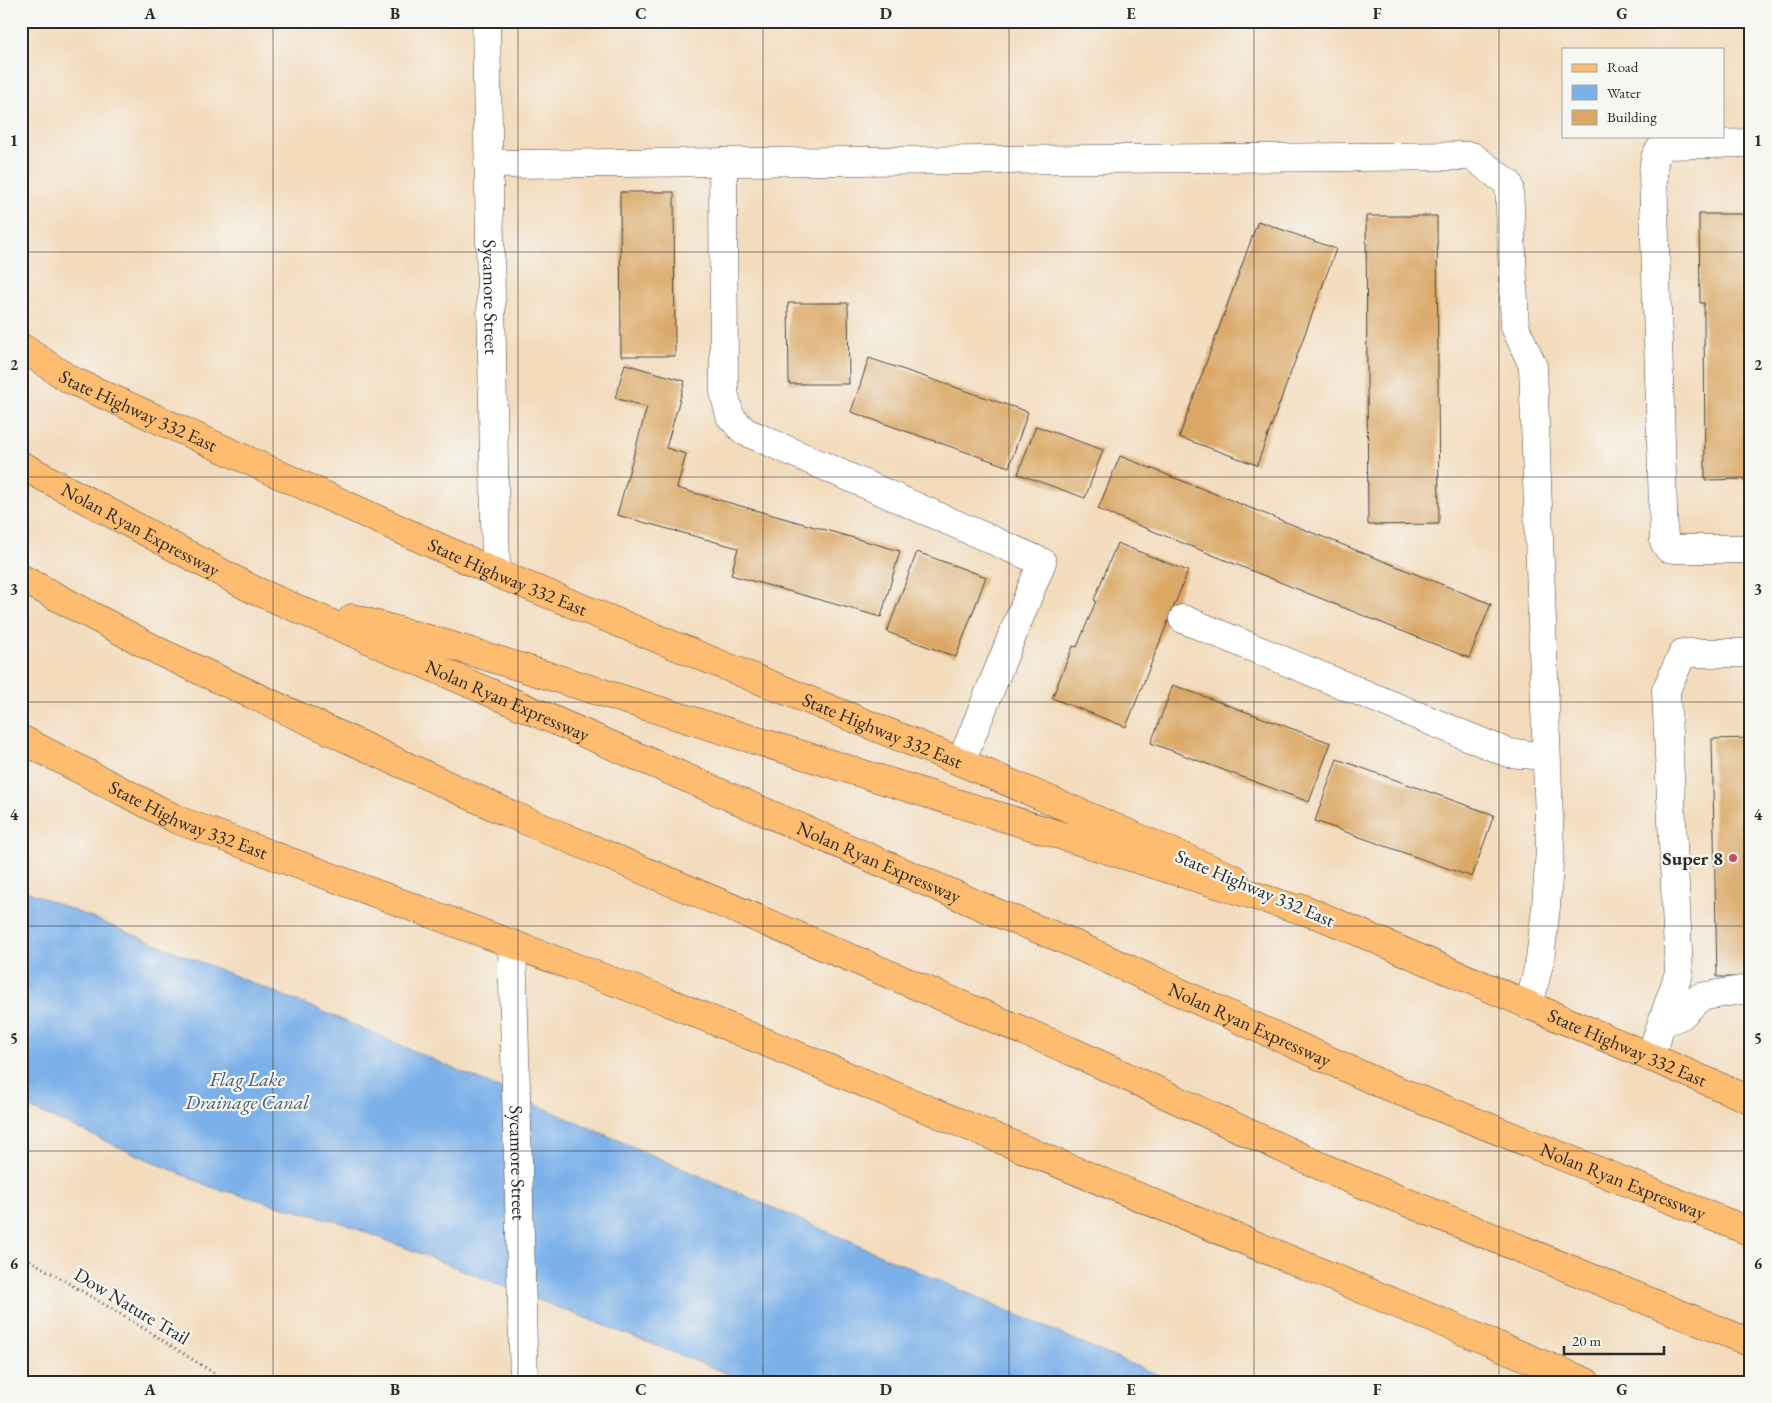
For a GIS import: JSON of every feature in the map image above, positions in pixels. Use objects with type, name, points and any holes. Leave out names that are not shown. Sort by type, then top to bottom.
[{"type":"main road","name":"State Highway 332 East","points":[[21,347],[69,379],[496,573],[961,762],[1751,1100]]},
{"type":"main road","name":"Nolan Ryan Expressway","points":[[21,465],[252,589],[986,908],[1065,940],[1379,1083],[1751,1232]]},
{"type":"main road","points":[[21,578],[164,654],[510,814],[1071,1051],[1340,1175],[1744,1341]]},
{"type":"main road","points":[[252,589],[443,643],[1323,917]]},
{"type":"main road","name":"State Highway 332 East","points":[[21,739],[178,820],[675,1004],[1586,1382]]},
{"type":"street","name":"Sycamore Street","points":[[486,21],[496,573]]},
{"type":"street","points":[[1751,143],[1666,145],[1657,152],[1653,173],[1664,542],[1668,548],[1676,549],[1751,549]]},
{"type":"street","points":[[488,164],[1472,156],[1509,184],[1515,327],[1533,366],[1550,848],[1540,960],[1529,1006]]},
{"type":"street","points":[[723,162],[724,392],[730,416],[744,431],[1042,562],[961,762]]},
{"type":"street","points":[[1183,618],[1508,754],[1546,756]]},
{"type":"street","points":[[1650,1057],[1679,973],[1666,690],[1682,653],[1751,652]]},
{"type":"street","name":"Sycamore Street","points":[[512,944],[524,1382]]},
{"type":"street","points":[[1663,1023],[1682,1015],[1700,997],[1751,990]]},
{"type":"path","name":"Dow Nature Trail","points":[[21,1255],[132,1321],[228,1382]]},
{"type":"water","name":"Flag Lake Drainage Canal","points":[[21,889],[336,1017],[1114,1357],[1176,1382],[749,1382],[342,1223],[211,1187],[21,1104]]},
{"type":"building","points":[[620,192],[674,192],[675,356],[621,356]]},
{"type":"building","points":[[1699,214],[1751,214],[1751,479],[1705,480],[1704,303],[1700,303]]},
{"type":"building","points":[[1366,216],[1437,216],[1439,524],[1368,525]]},
{"type":"building","points":[[1258,221],[1336,249],[1257,465],[1179,437]]},
{"type":"building","points":[[788,303],[848,303],[849,384],[789,384]]},
{"type":"building","points":[[869,358],[1028,412],[1009,467],[851,412]]},
{"type":"building","points":[[625,364],[685,381],[666,448],[686,454],[677,488],[900,551],[881,617],[731,575],[738,548],[617,515],[647,407],[615,398]]},
{"type":"building","points":[[1036,426],[1103,450],[1085,498],[1018,474]]},
{"type":"building","points":[[1120,456],[1491,604],[1469,658],[1098,509]]},
{"type":"building","points":[[1117,543],[1188,571],[1126,727],[1052,698],[1073,646],[1077,647]]},
{"type":"building","points":[[917,552],[986,577],[956,657],[887,632]]},
{"type":"building","points":[[1173,685],[1331,743],[1309,802],[1151,743]]},
{"type":"building","name":"Super 8","points":[[1751,738],[1751,977],[1717,977],[1712,739]]},
{"type":"building","points":[[1337,759],[1494,815],[1472,877],[1315,821]]},
{"type":"place","name":"Super 8","points":[[1733,858]]}]
